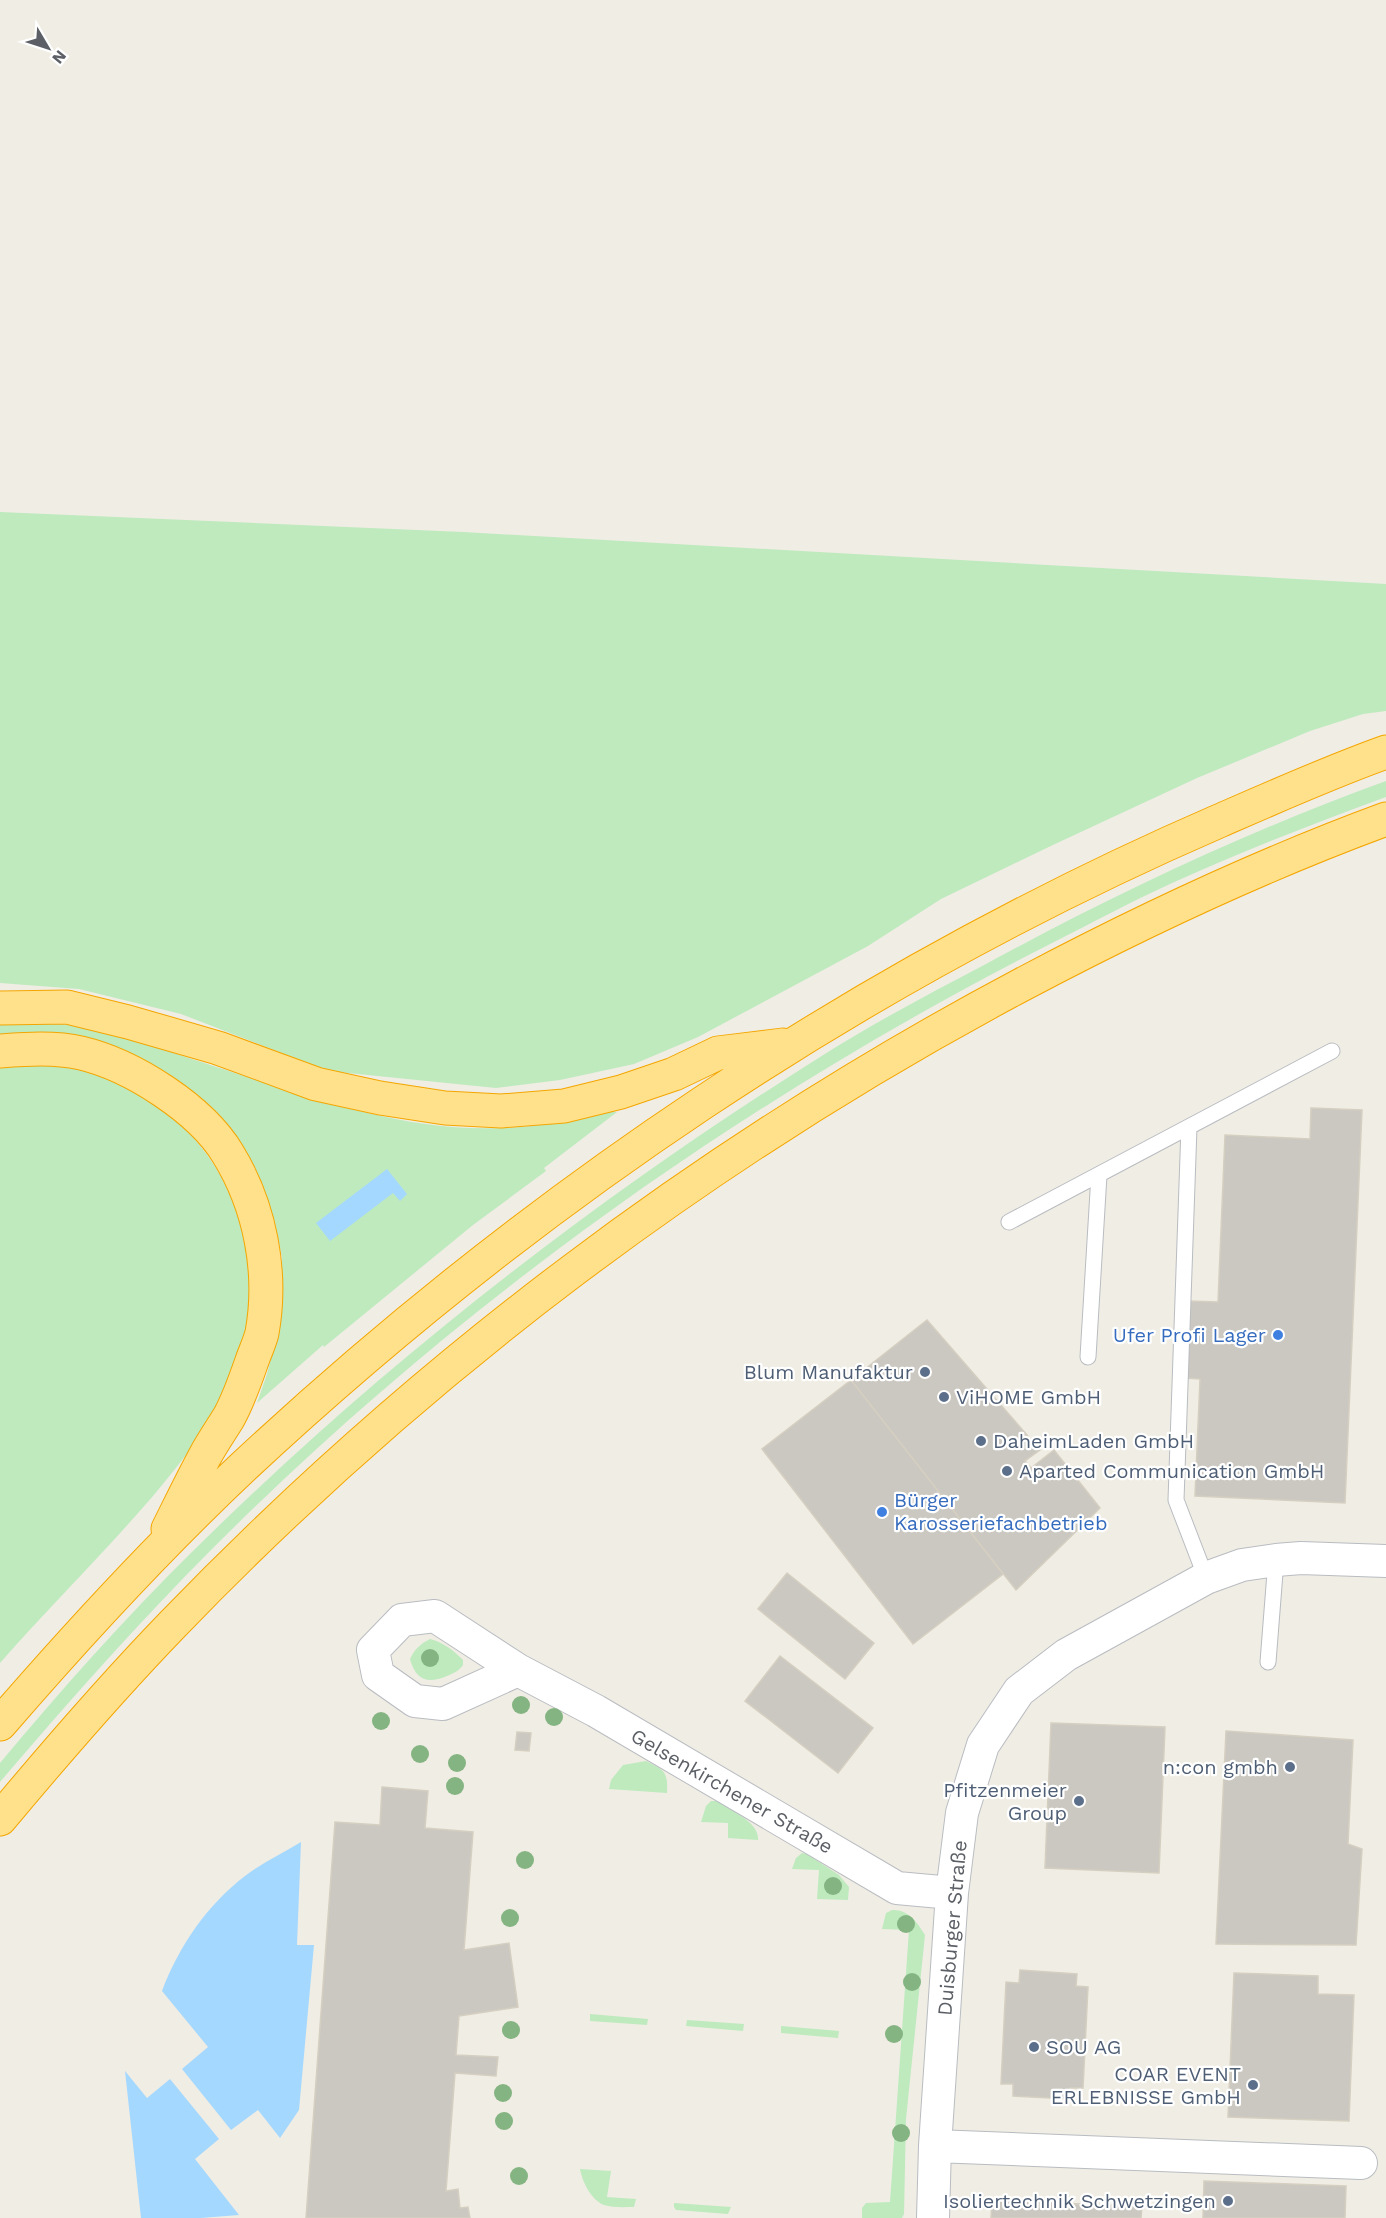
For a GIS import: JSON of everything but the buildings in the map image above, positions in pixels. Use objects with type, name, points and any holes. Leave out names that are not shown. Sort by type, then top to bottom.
[{"type":"highway","points":[[0,1724],[49,1667],[154,1556],[239,1471],[321,1396],[423,1310],[528,1226],[601,1173],[791,1044],[947,953],[1053,897],[1159,847],[1280,794],[1386,752]]},
{"type":"highway","points":[[0,1819],[60,1748],[172,1624],[281,1517],[378,1428],[478,1343],[630,1228],[790,1119],[901,1051],[976,1009],[1087,950],[1195,898],[1337,837],[1386,819]]},
{"type":"highway","points":[[0,1008],[67,1007],[218,1047],[316,1084],[380,1098],[445,1108],[501,1111],[564,1106],[621,1092],[674,1074],[718,1053],[791,1044]]},
{"type":"highway","points":[[0,1051],[34,1048],[81,1053],[125,1069],[166,1091],[196,1117],[228,1152],[247,1191],[262,1239],[266,1281],[262,1334],[246,1379],[229,1416],[205,1456],[154,1556]]},
{"type":"street","name":"Duisburger Straße","points":[[933,2218],[935,2146],[952,1893],[962,1813],[983,1745],[1019,1691],[1066,1655],[1206,1578],[1242,1565],[1301,1558],[1386,1561]]},
{"type":"street","name":"Gelsenkirchener Straße","points":[[518,1670],[596,1711],[897,1888],[952,1893]]},
{"type":"street","points":[[935,2146],[1361,2163]]},
{"type":"lane","points":[[1009,1222],[1332,1051]]},
{"type":"lane","points":[[1189,1126],[1176,1500],[1206,1578]]},
{"type":"lane","points":[[1088,1357],[1099,1174]]},
{"type":"lane","points":[[1268,1662],[1276,1560]]},
{"type":"green space","points":[[0,512],[463,532],[1386,584],[1386,711],[1363,714],[1310,731],[1197,778],[1055,844],[941,899],[868,946],[698,1037],[634,1064],[560,1080],[496,1088],[328,1071],[181,1014],[79,989],[0,983]]},
{"type":"green space","points":[[1386,781],[1386,797],[1170,884],[940,1003],[827,1068],[718,1137],[611,1211],[507,1288],[406,1370],[309,1456],[159,1603],[0,1782],[0,1763],[93,1655],[192,1552],[340,1414],[417,1348],[577,1223],[743,1107],[847,1040],[906,1007],[1035,938],[1183,865],[1283,821]]},
{"type":"green space","points":[[47,1022],[93,1030],[138,1042],[327,1102],[431,1125],[501,1128],[555,1123],[617,1112],[544,1168],[546,1171],[473,1225],[324,1347],[323,1345],[257,1403],[280,1324],[282,1285],[282,1257],[274,1221],[263,1189],[204,1105],[0,1036],[0,1023]]},
{"type":"green space","points":[[44,1064],[79,1069],[122,1084],[161,1108],[194,1139],[220,1175],[237,1212],[248,1251],[252,1292],[246,1337],[226,1393],[215,1414],[153,1496],[0,1663],[0,1066]]},
{"type":"green space","points":[[430,1639],[443,1644],[463,1660],[460,1669],[434,1680],[419,1676],[410,1659],[418,1647]]},
{"type":"green space","points":[[646,1761],[664,1772],[667,1780],[667,1793],[609,1789],[611,1780],[623,1765]]},
{"type":"green space","points":[[711,1801],[717,1801],[743,1817],[754,1828],[758,1840],[728,1838],[728,1823],[701,1822],[706,1806]]},
{"type":"green space","points":[[802,1853],[839,1875],[849,1887],[848,1900],[817,1899],[819,1870],[792,1869],[796,1858]]},
{"type":"green space","points":[[892,1910],[908,1914],[925,1935],[906,2119],[904,2214],[902,2218],[862,2218],[862,2208],[866,2203],[890,2202],[909,1930],[882,1929],[886,1913]]},
{"type":"green space","points":[[590,2014],[648,2019],[647,2025],[590,2021]]},
{"type":"green space","points":[[687,2020],[744,2024],[743,2031],[686,2026]]},
{"type":"green space","points":[[781,2026],[839,2031],[838,2038],[781,2033]]},
{"type":"green space","points":[[580,2169],[611,2171],[607,2197],[636,2199],[634,2207],[611,2207],[599,2203],[588,2190]]},
{"type":"green space","points":[[674,2203],[731,2207],[728,2214],[676,2210]]},
{"type":"water","points":[[387,1169],[407,1194],[400,1201],[393,1193],[330,1241],[316,1223]]},
{"type":"water","points":[[301,1842],[297,1945],[314,1945],[299,2110],[280,2138],[258,2110],[231,2130],[182,2069],[208,2047],[162,1991],[186,1942],[218,1900],[252,1871]]},
{"type":"water","points":[[125,2071],[147,2098],[170,2079],[219,2139],[195,2159],[239,2215],[201,2218],[141,2218]]},
{"type":"place","name":"Ufer Profi Lager","points":[[1278,1335]]},
{"type":"place","name":"Blum Manufaktur","points":[[925,1372]]},
{"type":"place","name":"ViHOME GmbH","points":[[944,1397]]},
{"type":"place","name":"DaheimLaden GmbH","points":[[981,1441]]},
{"type":"place","name":"Aparted Communication GmbH","points":[[1007,1471]]},
{"type":"place","name":"Bürger Karosseriefachbetrieb","points":[[882,1512]]},
{"type":"place","name":"n:con gmbh","points":[[1290,1767]]},
{"type":"place","name":"Pfitzenmeier Group","points":[[1079,1801]]},
{"type":"place","name":"SOU AG","points":[[1034,2047]]},
{"type":"place","name":"COAR EVENT ERLEBNISSE GmbH","points":[[1253,2085]]},
{"type":"place","name":"Isoliertechnik Schwetzingen","points":[[1228,2201]]}]
